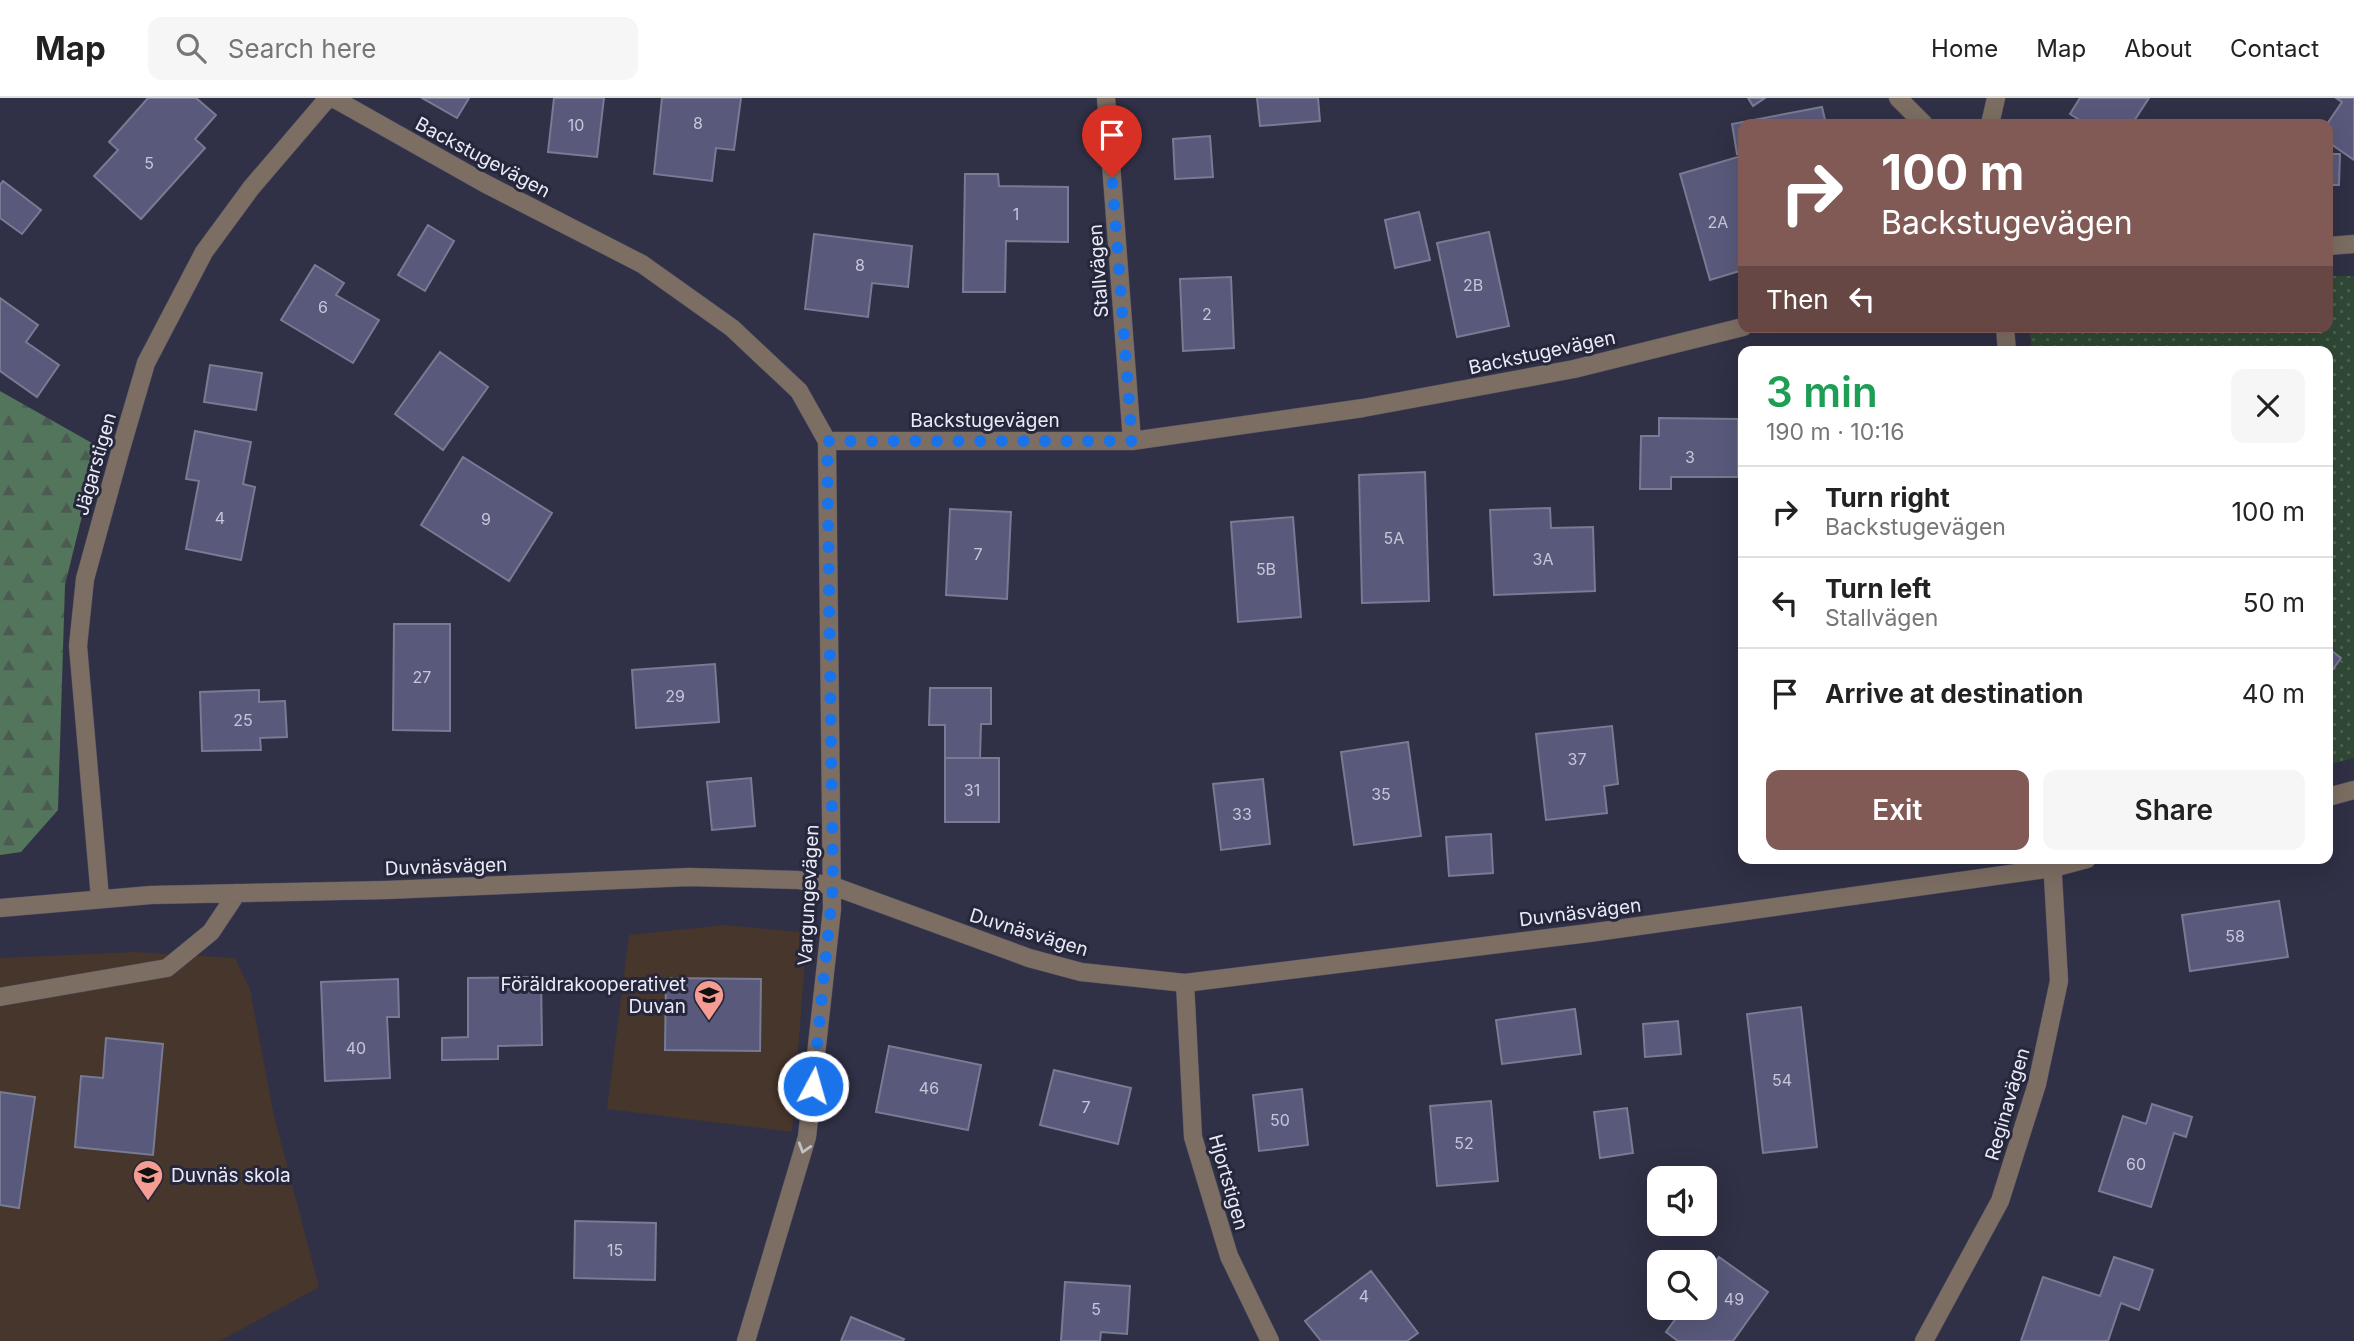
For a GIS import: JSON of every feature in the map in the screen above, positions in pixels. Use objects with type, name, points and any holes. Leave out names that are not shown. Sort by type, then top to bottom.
[{"type":"street","name":"Jägarstigen","points":[[100,898],[78,646],[85,579],[120,452],[146,363],[204,252],[251,188],[328,98]]},
{"type":"street","name":"Backstugevägen","points":[[333,98],[484,183],[642,264],[732,328],[799,391],[827,441],[1132,441],[1363,408],[1548,374],[1738,328]]},
{"type":"street","name":"Stallvägen","points":[[1106,98],[1132,441]]},
{"type":"street","points":[[1898,98],[1919,119]]},
{"type":"street","points":[[1991,119],[1996,98]]},
{"type":"street","points":[[2333,246],[2354,244]]},
{"type":"street","name":"Vargungevägen","points":[[746,1341],[807,1137],[833,886],[827,441]]},
{"type":"street","points":[[2333,796],[2354,790]]},
{"type":"street","name":"Duvnäsvägen","points":[[0,908],[100,898],[387,890],[689,877],[798,880],[833,886],[1029,958],[1081,972],[1185,983],[1589,933],[2053,864]]},
{"type":"street","name":"Reginavägen","points":[[1924,1341],[2000,1201],[2037,1084],[2059,981],[2053,864]]},
{"type":"street","points":[[0,997],[167,968],[211,932],[237,893]]},
{"type":"street","name":"Hjortstigen","points":[[1185,983],[1193,1137],[1228,1256],[1270,1341]]},
{"type":"shaded area","name":"Föräldrakooperativet Duvan","points":[[725,925],[807,933],[792,1132],[607,1109],[629,935]]},
{"type":"shaded area","name":"Duvnäs skola","points":[[135,952],[235,958],[250,989],[274,1116],[319,1287],[220,1341],[0,1341],[0,958]]},
{"type":"green space","points":[[2333,276],[2354,276],[2354,758],[2333,764],[2333,346],[2031,346],[2030,333],[2333,333]]},
{"type":"green space","points":[[0,391],[99,447],[65,585],[58,810],[21,852],[0,855]]},
{"type":"building","points":[[148,98],[196,98],[216,115],[195,139],[205,148],[141,219],[94,176],[118,150],[109,142]]},
{"type":"building","points":[[422,98],[469,98],[457,118]]},
{"type":"building","points":[[554,98],[604,98],[597,157],[548,152]]},
{"type":"building","points":[[662,98],[741,98],[734,150],[716,148],[712,181],[654,174]]},
{"type":"building","points":[[1257,98],[1318,98],[1320,121],[1260,126]]},
{"type":"building","points":[[1748,98],[1765,98],[1753,106]]},
{"type":"building","points":[[2080,98],[2149,98],[2135,119],[2078,119],[2070,114]]},
{"type":"building","points":[[2336,98],[2354,98],[2354,160],[2333,145],[2333,119],[2330,119],[2342,102]]},
{"type":"building","points":[[1822,107],[1825,119],[1758,119]]},
{"type":"building","points":[[1738,123],[1738,154],[1737,154],[1732,124]]},
{"type":"building","points":[[1210,136],[1213,177],[1175,179],[1173,139]]},
{"type":"building","points":[[2333,154],[2340,154],[2339,185],[2333,185]]},
{"type":"building","points":[[1738,157],[1738,272],[1710,280],[1680,174]]},
{"type":"building","points":[[965,174],[998,174],[999,186],[1068,187],[1068,242],[1006,241],[1005,292],[963,292]]},
{"type":"building","points":[[3,181],[41,210],[22,234],[0,218],[0,185]]},
{"type":"building","points":[[1419,212],[1430,260],[1395,268],[1385,220]]},
{"type":"building","points":[[428,225],[454,241],[425,291],[398,275]]},
{"type":"building","points":[[1489,232],[1509,326],[1457,337],[1437,243]]},
{"type":"building","points":[[814,234],[912,246],[908,287],[872,283],[868,317],[805,309]]},
{"type":"building","points":[[315,265],[344,283],[336,295],[379,320],[353,363],[281,320]]},
{"type":"building","points":[[1231,277],[1234,348],[1183,351],[1180,279]]},
{"type":"building","points":[[0,298],[38,325],[26,342],[59,365],[37,397],[0,371]]},
{"type":"building","points":[[440,352],[488,387],[443,450],[395,414]]},
{"type":"building","points":[[210,365],[262,373],[256,410],[204,402]]},
{"type":"building","points":[[1659,418],[1738,419],[1738,477],[1671,477],[1671,489],[1640,489],[1641,436],[1659,436]]},
{"type":"building","points":[[195,431],[251,442],[243,484],[255,487],[241,560],[186,549],[199,481],[186,479]]},
{"type":"building","points":[[463,457],[552,513],[509,581],[421,525]]},
{"type":"building","points":[[1425,472],[1429,601],[1362,603],[1359,475]]},
{"type":"building","points":[[1550,508],[1551,528],[1593,527],[1595,591],[1494,595],[1490,510]]},
{"type":"building","points":[[950,509],[1011,512],[1007,599],[946,595]]},
{"type":"building","points":[[1293,517],[1301,617],[1238,622],[1231,522]]},
{"type":"building","points":[[394,624],[450,624],[450,731],[393,730]]},
{"type":"building","points":[[2333,652],[2341,658],[2333,669]]},
{"type":"building","points":[[715,664],[719,722],[636,728],[632,670]]},
{"type":"building","points":[[930,688],[991,688],[991,724],[981,724],[980,758],[945,758],[945,725],[929,725]]},
{"type":"building","points":[[259,690],[259,702],[285,701],[287,737],[260,738],[261,750],[202,751],[200,692]]},
{"type":"building","points":[[1612,726],[1618,784],[1604,786],[1607,813],[1546,820],[1536,734]]},
{"type":"building","points":[[1408,742],[1421,836],[1354,845],[1341,752]]},
{"type":"building","points":[[945,758],[999,758],[999,822],[945,822]]},
{"type":"building","points":[[751,778],[755,826],[712,830],[707,782]]},
{"type":"building","points":[[1263,779],[1270,844],[1221,850],[1213,784]]},
{"type":"building","points":[[1491,834],[1493,873],[1449,876],[1446,837]]},
{"type":"building","points":[[2279,901],[2288,957],[2190,971],[2182,915]]},
{"type":"building","points":[[541,977],[542,1045],[498,1046],[498,1059],[442,1060],[442,1038],[468,1037],[468,978]]},
{"type":"building","points":[[666,978],[761,979],[760,1051],[665,1050]]},
{"type":"building","points":[[398,979],[399,1017],[387,1017],[390,1078],[325,1081],[321,982]]},
{"type":"building","points":[[1801,1007],[1817,1147],[1763,1153],[1747,1014]]},
{"type":"building","points":[[1575,1009],[1581,1054],[1502,1064],[1496,1020]]},
{"type":"building","points":[[1678,1021],[1681,1054],[1645,1057],[1643,1024]]},
{"type":"building","points":[[106,1038],[163,1044],[153,1155],[75,1147],[81,1076],[103,1078]]},
{"type":"building","points":[[889,1046],[981,1065],[968,1130],[876,1112]]},
{"type":"building","points":[[1054,1070],[1131,1088],[1118,1144],[1040,1125]]},
{"type":"building","points":[[1302,1089],[1308,1145],[1259,1151],[1253,1095]]},
{"type":"building","points":[[0,1092],[35,1097],[19,1208],[0,1205]]},
{"type":"building","points":[[1491,1101],[1498,1181],[1437,1186],[1430,1106]]},
{"type":"building","points":[[2152,1104],[2192,1117],[2186,1137],[2174,1133],[2151,1207],[2099,1191],[2123,1116],[2146,1124]]},
{"type":"building","points":[[1627,1108],[1633,1153],[1600,1158],[1594,1112]]},
{"type":"building","points":[[575,1221],[656,1223],[655,1280],[574,1278]]},
{"type":"building","points":[[1719,1257],[1768,1292],[1733,1341],[1678,1341],[1666,1332],[1675,1320],[1717,1320]]},
{"type":"building","points":[[2114,1257],[2153,1270],[2139,1310],[2121,1303],[2108,1341],[2021,1341],[2043,1277],[2100,1296]]},
{"type":"building","points":[[1371,1271],[1418,1333],[1407,1341],[1321,1341],[1305,1321]]},
{"type":"building","points":[[1065,1282],[1130,1286],[1127,1334],[1101,1332],[1100,1341],[1061,1341]]},
{"type":"building","points":[[851,1317],[904,1339],[841,1341]]},
{"type":"place","name":"Föräldrakooperativet Duvan","points":[[709,1022]]},
{"type":"place","name":"Duvnäs skola","points":[[148,1202]]},
{"type":"route","points":[[813,1086],[833,886],[827,441],[1132,441],[1112,177]]}]
